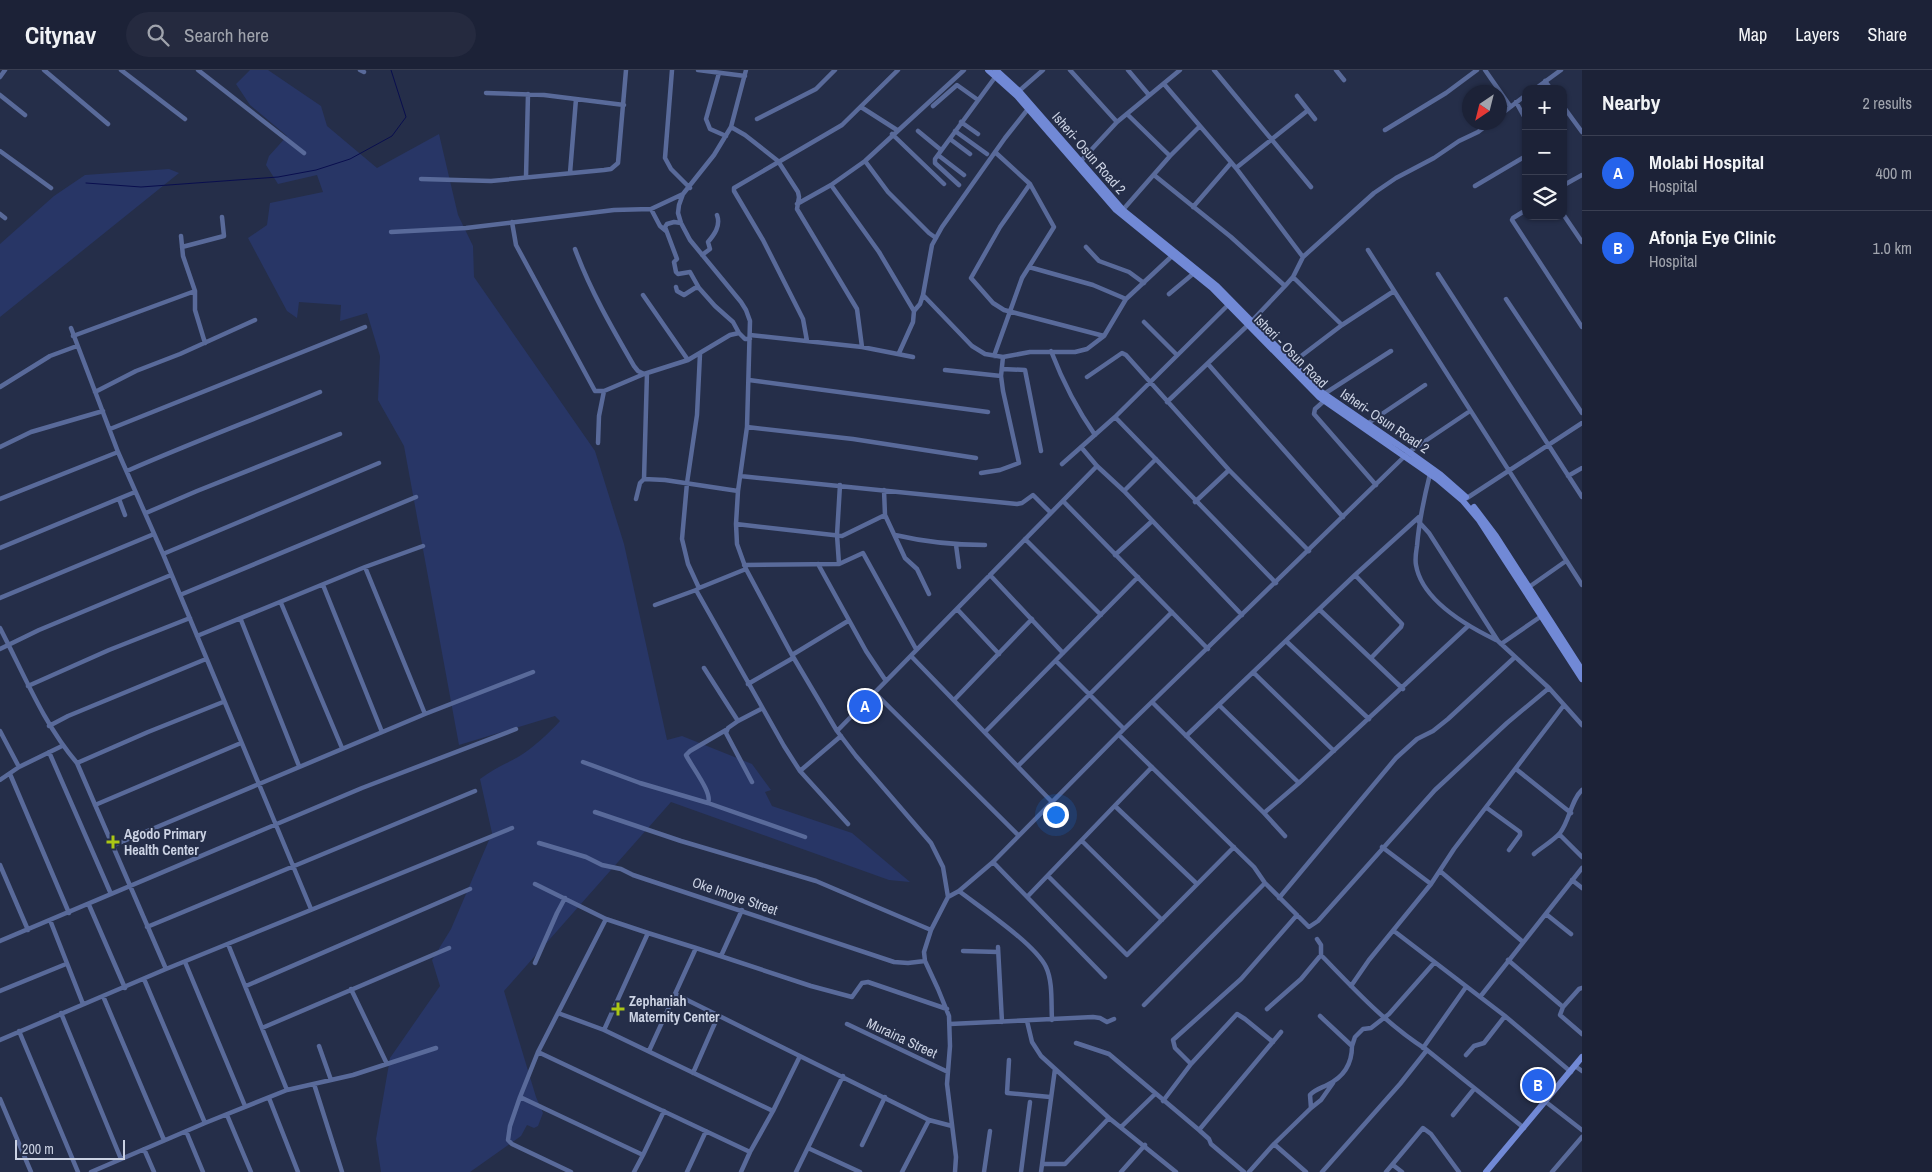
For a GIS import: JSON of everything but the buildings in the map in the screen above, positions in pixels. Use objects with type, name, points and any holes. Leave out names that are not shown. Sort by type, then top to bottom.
[{"type":"main road","name":"Isheri - Osun Road","points":[[988,70],[996,73],[1121,212],[1250,323],[1301,380],[1324,398],[1408,454],[1463,501],[1479,520],[1540,617],[1582,679]]},
{"type":"main road","name":"Isheri- Osun Road 2","points":[[996,73],[1019,91],[1121,212],[1217,286],[1250,323],[1292,363],[1324,398],[1367,424],[1441,475],[1467,498],[1496,536],[1582,670]]},
{"type":"main road","points":[[1486,1172],[1582,1057]]},
{"type":"street","points":[[0,77],[5,70]]},
{"type":"street","points":[[44,70],[108,124]]},
{"type":"street","points":[[121,70],[185,120]]},
{"type":"street","points":[[198,70],[304,153]]},
{"type":"street","points":[[422,179],[474,181],[604,170],[616,167],[624,105],[626,70]]},
{"type":"street","points":[[672,70],[665,158],[671,169],[690,188]]},
{"type":"street","points":[[698,70],[745,76]]},
{"type":"street","points":[[746,70],[731,127],[684,194],[678,213],[690,240],[726,282],[746,310],[750,321],[747,427],[738,490],[737,544],[745,567],[793,657],[837,731],[856,756],[931,843],[943,867],[948,897]]},
{"type":"street","points":[[757,119],[816,89],[836,70]]},
{"type":"street","points":[[889,70],[897,72]]},
{"type":"street","points":[[797,204],[865,161],[892,134],[964,70]]},
{"type":"street","points":[[1019,91],[1043,70]]},
{"type":"street","points":[[1070,70],[1117,122]]},
{"type":"street","points":[[1128,70],[1149,95]]},
{"type":"street","points":[[1080,162],[1117,122],[1180,70]]},
{"type":"street","points":[[1214,70],[1311,187]]},
{"type":"street","points":[[1336,70],[1344,80]]},
{"type":"street","points":[[1385,130],[1446,93],[1477,70]]},
{"type":"street","points":[[1485,70],[1510,106]]},
{"type":"street","points":[[1540,85],[1561,70]]},
{"type":"street","points":[[807,340],[800,312],[734,188],[842,125],[897,72]]},
{"type":"street","points":[[719,73],[706,119],[710,129],[726,136]]},
{"type":"street","points":[[959,185],[935,163],[935,159],[996,73]]},
{"type":"street","points":[[1545,81],[1548,85]]},
{"type":"street","points":[[1164,84],[1232,163],[1303,257]]},
{"type":"street","points":[[932,106],[957,85],[978,100]]},
{"type":"street","points":[[486,93],[576,98],[624,105]]},
{"type":"street","points":[[526,177],[528,94]]},
{"type":"street","points":[[0,95],[24,115]]},
{"type":"street","points":[[1297,96],[1315,119]]},
{"type":"street","points":[[570,173],[576,98]]},
{"type":"street","points":[[1507,109],[1522,98]]},
{"type":"street","points":[[1516,102],[1522,113]]},
{"type":"street","points":[[861,107],[897,130]]},
{"type":"street","points":[[899,353],[913,322],[914,311],[920,304],[923,295],[932,245],[942,227],[995,152],[1028,110]]},
{"type":"street","points":[[1236,168],[1307,111]]},
{"type":"street","points":[[1567,111],[1582,132]]},
{"type":"street","points":[[1127,114],[1170,156]]},
{"type":"street","points":[[962,122],[978,134]]},
{"type":"street","points":[[1121,212],[1170,156],[1200,126]]},
{"type":"street","points":[[731,127],[745,135],[778,161],[798,192],[799,197],[796,209],[857,309],[862,347]]},
{"type":"street","points":[[1167,402],[1250,323],[1285,286],[1293,277],[1303,257],[1374,193],[1396,178],[1481,130]]},
{"type":"street","points":[[918,131],[964,175]]},
{"type":"street","points":[[955,131],[987,154]]},
{"type":"street","points":[[892,134],[944,184]]},
{"type":"street","points":[[950,139],[970,154]]},
{"type":"street","points":[[0,152],[51,188]]},
{"type":"street","points":[[994,356],[1022,278],[1054,226],[1030,184],[995,152]]},
{"type":"street","points":[[1475,186],[1522,158]]},
{"type":"street","points":[[865,161],[888,192],[936,238]]},
{"type":"street","points":[[1193,207],[1232,163]]},
{"type":"street","points":[[1154,174],[1231,237],[1285,286]]},
{"type":"street","points":[[1567,183],[1582,175]]},
{"type":"street","points":[[831,184],[879,252],[914,311]]},
{"type":"street","points":[[1030,184],[1000,227],[971,278],[993,303],[1010,311],[1104,336]]},
{"type":"street","points":[[391,232],[466,228],[614,210],[651,209],[684,194]]},
{"type":"street","points":[[651,209],[660,226],[666,231]]},
{"type":"street","points":[[1522,212],[1512,218],[1512,220],[1582,326]]},
{"type":"street","points":[[0,214],[5,218]]},
{"type":"street","points":[[702,255],[710,249],[708,242],[720,222],[718,215]]},
{"type":"street","points":[[182,246],[224,236],[222,217]]},
{"type":"street","points":[[1567,220],[1582,242]]},
{"type":"street","points":[[512,222],[516,245],[594,391],[604,391],[645,373],[688,360],[730,335],[739,333]]},
{"type":"street","points":[[681,223],[674,222],[667,224],[665,227],[677,259],[674,262],[676,272],[678,274],[690,272],[699,288],[733,322],[745,339],[750,337],[807,340],[862,347],[914,357]]},
{"type":"street","points":[[181,236],[183,256],[195,291],[195,310],[205,343]]},
{"type":"street","points":[[1086,247],[1099,261],[1129,272],[1144,283]]},
{"type":"street","points":[[575,249],[582,270],[605,316],[634,366],[638,371],[645,373]]},
{"type":"street","points":[[1368,250],[1582,585]]},
{"type":"street","points":[[923,295],[979,351],[994,356],[1030,352],[1076,352],[1088,348],[1104,336],[1126,299],[1172,256]]},
{"type":"street","points":[[1028,266],[1093,285],[1126,299]]},
{"type":"street","points":[[1169,294],[1194,273]]},
{"type":"street","points":[[1438,274],[1582,497]]},
{"type":"street","points":[[1293,277],[1342,325]]},
{"type":"street","points":[[676,287],[677,291],[684,295],[695,288],[699,288]]},
{"type":"street","points":[[73,336],[195,291]]},
{"type":"street","points":[[1292,363],[1342,325],[1394,291]]},
{"type":"street","points":[[644,295],[688,360]]},
{"type":"street","points":[[1506,298],[1582,413]]},
{"type":"street","points":[[1062,464],[1115,416],[1228,305]]},
{"type":"street","points":[[95,392],[136,371],[255,320]]},
{"type":"street","points":[[1144,322],[1176,354]]},
{"type":"street","points":[[110,429],[364,327]]},
{"type":"street","points":[[71,328],[118,452],[146,513],[223,702],[311,909]]},
{"type":"street","points":[[0,387],[50,356],[77,346]]},
{"type":"street","points":[[1051,351],[1062,381],[1076,407],[1095,434]]},
{"type":"street","points":[[1376,485],[1314,414],[1315,409],[1324,398],[1391,351]]},
{"type":"street","points":[[1087,377],[1122,353],[1126,355],[1229,470],[1309,551]]},
{"type":"street","points":[[700,354],[697,415],[687,483],[682,538],[688,564],[697,589],[761,709],[800,771],[848,824]]},
{"type":"street","points":[[981,473],[1000,470],[1019,463],[1001,376],[1003,356]]},
{"type":"street","points":[[1208,364],[1342,517]]},
{"type":"street","points":[[1002,369],[1022,369],[1026,372],[1041,451]]},
{"type":"street","points":[[944,370],[1001,376]]},
{"type":"street","points":[[636,498],[640,483],[644,480],[645,373]]},
{"type":"street","points":[[749,380],[988,412]]},
{"type":"street","points":[[1367,424],[1425,385]]},
{"type":"street","points":[[598,443],[599,416],[604,391]]},
{"type":"street","points":[[127,471],[196,441],[226,431],[320,392]]},
{"type":"street","points":[[0,447],[31,432],[102,410]]},
{"type":"street","points":[[956,1172],[956,1157],[947,1084],[950,1024],[947,1009],[925,961],[924,952],[931,930],[948,897],[959,891],[994,862],[1018,835],[1124,729],[1408,454],[1470,411]]},
{"type":"street","points":[[1115,416],[1276,583]]},
{"type":"street","points":[[1467,498],[1582,422]]},
{"type":"street","points":[[747,427],[853,439],[976,458]]},
{"type":"street","points":[[146,513],[340,434]]},
{"type":"street","points":[[1081,447],[1097,466],[1124,491],[1151,522],[1242,615]]},
{"type":"street","points":[[0,499],[118,452]]},
{"type":"street","points":[[1124,491],[1156,458]]},
{"type":"street","points":[[163,554],[379,463]]},
{"type":"street","points":[[837,731],[1097,466]]},
{"type":"street","points":[[1568,476],[1582,468]]},
{"type":"street","points":[[1196,502],[1229,470]]},
{"type":"street","points":[[1430,474],[1419,520],[1416,565],[1421,579],[1440,604],[1468,626],[1499,642]]},
{"type":"street","points":[[740,476],[1017,504],[1022,503],[1033,495],[1051,513]]},
{"type":"street","points":[[644,480],[687,483],[738,490]]},
{"type":"street","points":[[839,564],[840,485]]},
{"type":"street","points":[[884,490],[885,515],[905,558],[917,569],[929,594]]},
{"type":"street","points":[[0,548],[136,492]]},
{"type":"street","points":[[180,595],[416,497]]},
{"type":"street","points":[[118,499],[125,515]]},
{"type":"street","points":[[1063,501],[1208,649]]},
{"type":"street","points":[[736,524],[838,535],[845,534],[885,515]]},
{"type":"street","points":[[1186,736],[1355,575],[1419,520]]},
{"type":"street","points":[[1419,520],[1430,533],[1499,642],[1549,688],[1582,725]]},
{"type":"street","points":[[1115,555],[1151,522]]},
{"type":"street","points":[[0,598],[154,534]]},
{"type":"street","points":[[895,535],[919,541],[956,545],[985,545]]},
{"type":"street","points":[[1025,539],[1102,615]]},
{"type":"street","points":[[956,545],[959,567]]},
{"type":"street","points":[[197,636],[241,620],[365,567],[423,546]]},
{"type":"street","points":[[655,605],[697,589],[745,567],[839,564],[861,554],[865,555],[916,649]]},
{"type":"street","points":[[1529,587],[1566,561]]},
{"type":"street","points":[[818,564],[848,621],[886,681]]},
{"type":"street","points":[[365,567],[425,714]]},
{"type":"street","points":[[0,649],[39,630],[171,575]]},
{"type":"street","points":[[990,575],[1063,654]]},
{"type":"street","points":[[1355,575],[1402,624],[1371,658]]},
{"type":"street","points":[[985,732],[1138,577]]},
{"type":"street","points":[[323,585],[382,732]]},
{"type":"street","points":[[282,603],[342,748]]},
{"type":"street","points":[[957,609],[999,654]]},
{"type":"street","points":[[1320,610],[1403,689]]},
{"type":"street","points":[[1018,766],[1172,612]]},
{"type":"street","points":[[1499,642],[1540,617]]},
{"type":"street","points":[[28,686],[109,650],[190,618]]},
{"type":"street","points":[[954,700],[1032,619]]},
{"type":"street","points":[[241,620],[299,766]]},
{"type":"street","points":[[748,684],[848,621]]},
{"type":"street","points":[[1264,813],[1300,783],[1403,689],[1468,626]]},
{"type":"street","points":[[0,628],[49,726],[77,764],[166,969]]},
{"type":"street","points":[[1286,641],[1369,719]]},
{"type":"street","points":[[911,656],[1052,802]]},
{"type":"street","points":[[1279,898],[1396,758],[1417,739],[1433,731],[1448,719],[1515,657]]},
{"type":"street","points":[[49,726],[68,716],[206,659]]},
{"type":"street","points":[[1056,661],[1124,729]]},
{"type":"street","points":[[704,668],[738,721]]},
{"type":"street","points":[[112,846],[342,748],[534,672]]},
{"type":"street","points":[[1254,672],[1334,751]]},
{"type":"street","points":[[1119,735],[1234,847],[1259,873],[1265,883],[1279,898],[1309,927],[1314,925],[1435,790],[1507,723],[1549,688]]},
{"type":"street","points":[[875,693],[1018,835]]},
{"type":"street","points":[[77,764],[148,732],[223,702]]},
{"type":"street","points":[[1152,702],[1285,836]]},
{"type":"street","points":[[1219,705],[1300,783]]},
{"type":"street","points":[[1351,986],[1369,960],[1431,884],[1454,849],[1564,705]]},
{"type":"street","points":[[708,803],[710,800],[706,789],[686,755],[738,721],[761,709]]},
{"type":"street","points":[[0,941],[362,788],[516,729]]},
{"type":"street","points":[[726,730],[752,782]]},
{"type":"street","points":[[0,732],[19,767]]},
{"type":"street","points":[[800,771],[841,736]]},
{"type":"street","points":[[95,804],[241,743]]},
{"type":"street","points":[[0,780],[19,767],[62,746]]},
{"type":"street","points":[[49,752],[110,894]]},
{"type":"street","points":[[583,762],[640,783],[708,803],[805,837]]},
{"type":"street","points":[[1027,897],[1152,767]]},
{"type":"street","points":[[1516,769],[1571,813]]},
{"type":"street","points":[[10,774],[69,913]]},
{"type":"street","points":[[1534,854],[1559,834],[1571,813],[1574,800],[1582,790]]},
{"type":"street","points":[[147,927],[475,791]]},
{"type":"street","points":[[1116,806],[1197,884]]},
{"type":"street","points":[[1487,808],[1520,832],[1520,835],[1509,850]]},
{"type":"street","points":[[595,812],[681,841],[786,870],[931,930]]},
{"type":"street","points":[[0,1040],[166,969],[512,828]]},
{"type":"street","points":[[1559,834],[1582,857]]},
{"type":"street","points":[[1082,841],[1162,920]]},
{"type":"street","name":"Oke Imoye Street","points":[[540,843],[894,962],[925,961]]},
{"type":"street","points":[[1048,876],[1127,955],[1234,847]]},
{"type":"street","points":[[1382,847],[1431,884]]},
{"type":"street","points":[[994,862],[1105,977]]},
{"type":"street","points":[[0,865],[28,930]]},
{"type":"street","points":[[1480,997],[1582,868]]},
{"type":"street","points":[[1440,871],[1523,942]]},
{"type":"street","points":[[1572,880],[1582,888]]},
{"type":"street","points":[[1144,1005],[1265,883]]},
{"type":"street","points":[[534,884],[606,920],[811,986],[852,997],[862,983],[868,982],[947,1009]]},
{"type":"street","points":[[246,986],[470,889]]},
{"type":"street","points":[[959,891],[1031,948],[1045,966],[1049,977],[1052,1020]]},
{"type":"street","points":[[535,963],[565,898]]},
{"type":"street","points":[[89,905],[125,988]]},
{"type":"street","points":[[721,956],[742,910]]},
{"type":"street","points":[[1190,1064],[1175,1048],[1173,1040],[1241,978],[1296,914]]},
{"type":"street","points":[[1546,914],[1571,934]]},
{"type":"street","points":[[50,920],[83,1004]]},
{"type":"street","points":[[571,1172],[512,1144],[508,1140],[510,1126],[520,1096],[538,1052],[606,920]]},
{"type":"street","points":[[1394,931],[1573,1069],[1582,1071]]},
{"type":"street","points":[[604,1030],[648,933]]},
{"type":"street","points":[[1267,1009],[1301,979],[1321,955],[1321,945],[1317,940]]},
{"type":"street","points":[[228,944],[287,1090]]},
{"type":"street","points":[[262,1028],[449,948]]},
{"type":"street","points":[[649,1051],[696,948]]},
{"type":"street","points":[[963,950],[998,949],[1002,1022]]},
{"type":"street","points":[[1321,955],[1401,1034],[1425,1049],[1524,1128]]},
{"type":"street","points":[[1508,960],[1563,1007]]},
{"type":"street","points":[[185,962],[246,1106]]},
{"type":"street","points":[[1249,1172],[1274,1144],[1321,1100],[1334,1082],[1349,1067],[1355,1037],[1363,1029],[1372,1028],[1398,1005],[1434,963]]},
{"type":"street","points":[[0,991],[66,964]]},
{"type":"street","points":[[144,979],[205,1123]]},
{"type":"street","points":[[1322,1172],[1400,1084],[1466,987]]},
{"type":"street","points":[[1582,988],[1563,1007],[1560,1015],[1582,1034]]},
{"type":"street","points":[[351,989],[388,1064]]},
{"type":"street","points":[[675,994],[929,1120],[952,1126]]},
{"type":"street","points":[[102,996],[164,1140]]},
{"type":"street","points":[[61,1013],[121,1159]]},
{"type":"street","points":[[558,1013],[604,1030],[773,1111]]},
{"type":"street","points":[[1163,1101],[1190,1064],[1237,1014],[1273,1042]]},
{"type":"street","points":[[693,1073],[718,1016]]},
{"type":"street","points":[[1320,1016],[1352,1046]]},
{"type":"street","points":[[1466,1055],[1474,1046],[1484,1042],[1504,1016]]},
{"type":"street","points":[[950,1024],[1097,1017],[1107,1022],[1114,1019]]},
{"type":"street","points":[[1027,1021],[1036,1049],[1055,1069],[1109,1118],[1145,1145],[1176,1172]]},
{"type":"street","name":"Muraina Street","points":[[847,1024],[948,1072]]},
{"type":"street","points":[[19,1031],[78,1172]]},
{"type":"street","points":[[1199,1130],[1281,1032]]},
{"type":"street","points":[[1076,1043],[1109,1054],[1199,1130],[1209,1139],[1211,1144],[1244,1172]]},
{"type":"street","points":[[319,1046],[331,1080]]},
{"type":"street","points":[[91,1172],[287,1090],[388,1064],[436,1048]]},
{"type":"street","points":[[538,1052],[750,1152]]},
{"type":"street","points":[[741,1172],[800,1056]]},
{"type":"street","points":[[1009,1060],[1007,1093],[1050,1097]]},
{"type":"street","points":[[1041,1172],[1055,1069]]},
{"type":"street","points":[[796,1172],[842,1076]]},
{"type":"street","points":[[1311,1108],[1310,1095],[1334,1082]]},
{"type":"street","points":[[314,1084],[342,1172]]},
{"type":"street","points":[[1453,1115],[1474,1089]]},
{"type":"street","points":[[1121,1128],[1155,1094]]},
{"type":"street","points":[[520,1096],[643,1156]]},
{"type":"street","points":[[862,1145],[885,1097]]},
{"type":"street","points":[[269,1098],[298,1172]]},
{"type":"street","points":[[0,1099],[31,1172]]},
{"type":"street","points":[[1021,1172],[1030,1102]]},
{"type":"street","points":[[1546,1102],[1582,1130]]},
{"type":"street","points":[[634,1172],[664,1111]]},
{"type":"street","points":[[227,1115],[252,1172]]},
{"type":"street","points":[[1042,1164],[1066,1164],[1109,1118]]},
{"type":"street","points":[[902,1172],[929,1120]]},
{"type":"street","points":[[1386,1172],[1424,1128],[1431,1134],[1459,1172]]},
{"type":"street","points":[[186,1131],[203,1172]]},
{"type":"street","points":[[687,1172],[706,1131]]},
{"type":"street","points":[[984,1172],[990,1131]]},
{"type":"street","points":[[1552,1172],[1582,1136]]},
{"type":"street","points":[[1274,1144],[1306,1172]]},
{"type":"street","points":[[1122,1172],[1145,1145]]},
{"type":"street","points":[[808,1148],[851,1170],[860,1172]]},
{"type":"street","points":[[144,1149],[154,1172]]},
{"type":"street","points":[[1393,1165],[1402,1172]]},
{"type":"street","points":[[1327,1167],[1332,1172]]},
{"type":"shaded area","points":[[250,70],[268,70],[321,106],[327,126],[377,168],[439,134],[458,215],[473,246],[474,277],[595,451],[624,544],[667,740],[682,736],[752,764],[771,790],[765,792],[772,806],[852,833],[910,882],[889,880],[671,802],[504,991],[536,1097],[543,1113],[538,1126],[534,1128],[527,1125],[521,1136],[470,1172],[381,1172],[376,1139],[390,1058],[440,986],[432,960],[451,929],[492,833],[480,779],[518,757],[545,736],[560,721],[555,716],[459,745],[404,446],[378,400],[380,356],[367,313],[340,321],[341,305],[299,302],[297,318],[287,311],[248,238],[267,225],[270,203],[323,192],[317,175],[278,184],[266,165],[269,156],[287,136],[250,105],[236,84]]},
{"type":"shaded area","points":[[169,169],[179,173],[0,317],[0,244],[54,196],[85,175]]},
{"type":"waterway","points":[[86,183],[141,187],[278,177],[316,170],[350,159],[392,136],[406,117],[391,70]]},
{"type":"place","name":"Molabi Hospital","points":[[865,706]]},
{"type":"place","name":"Agodo Primary Health Center","points":[[113,842]]},
{"type":"place","name":"Zephaniah Maternity Center","points":[[618,1009]]},
{"type":"place","name":"Afonja Eye Clinic","points":[[1538,1085]]}]
